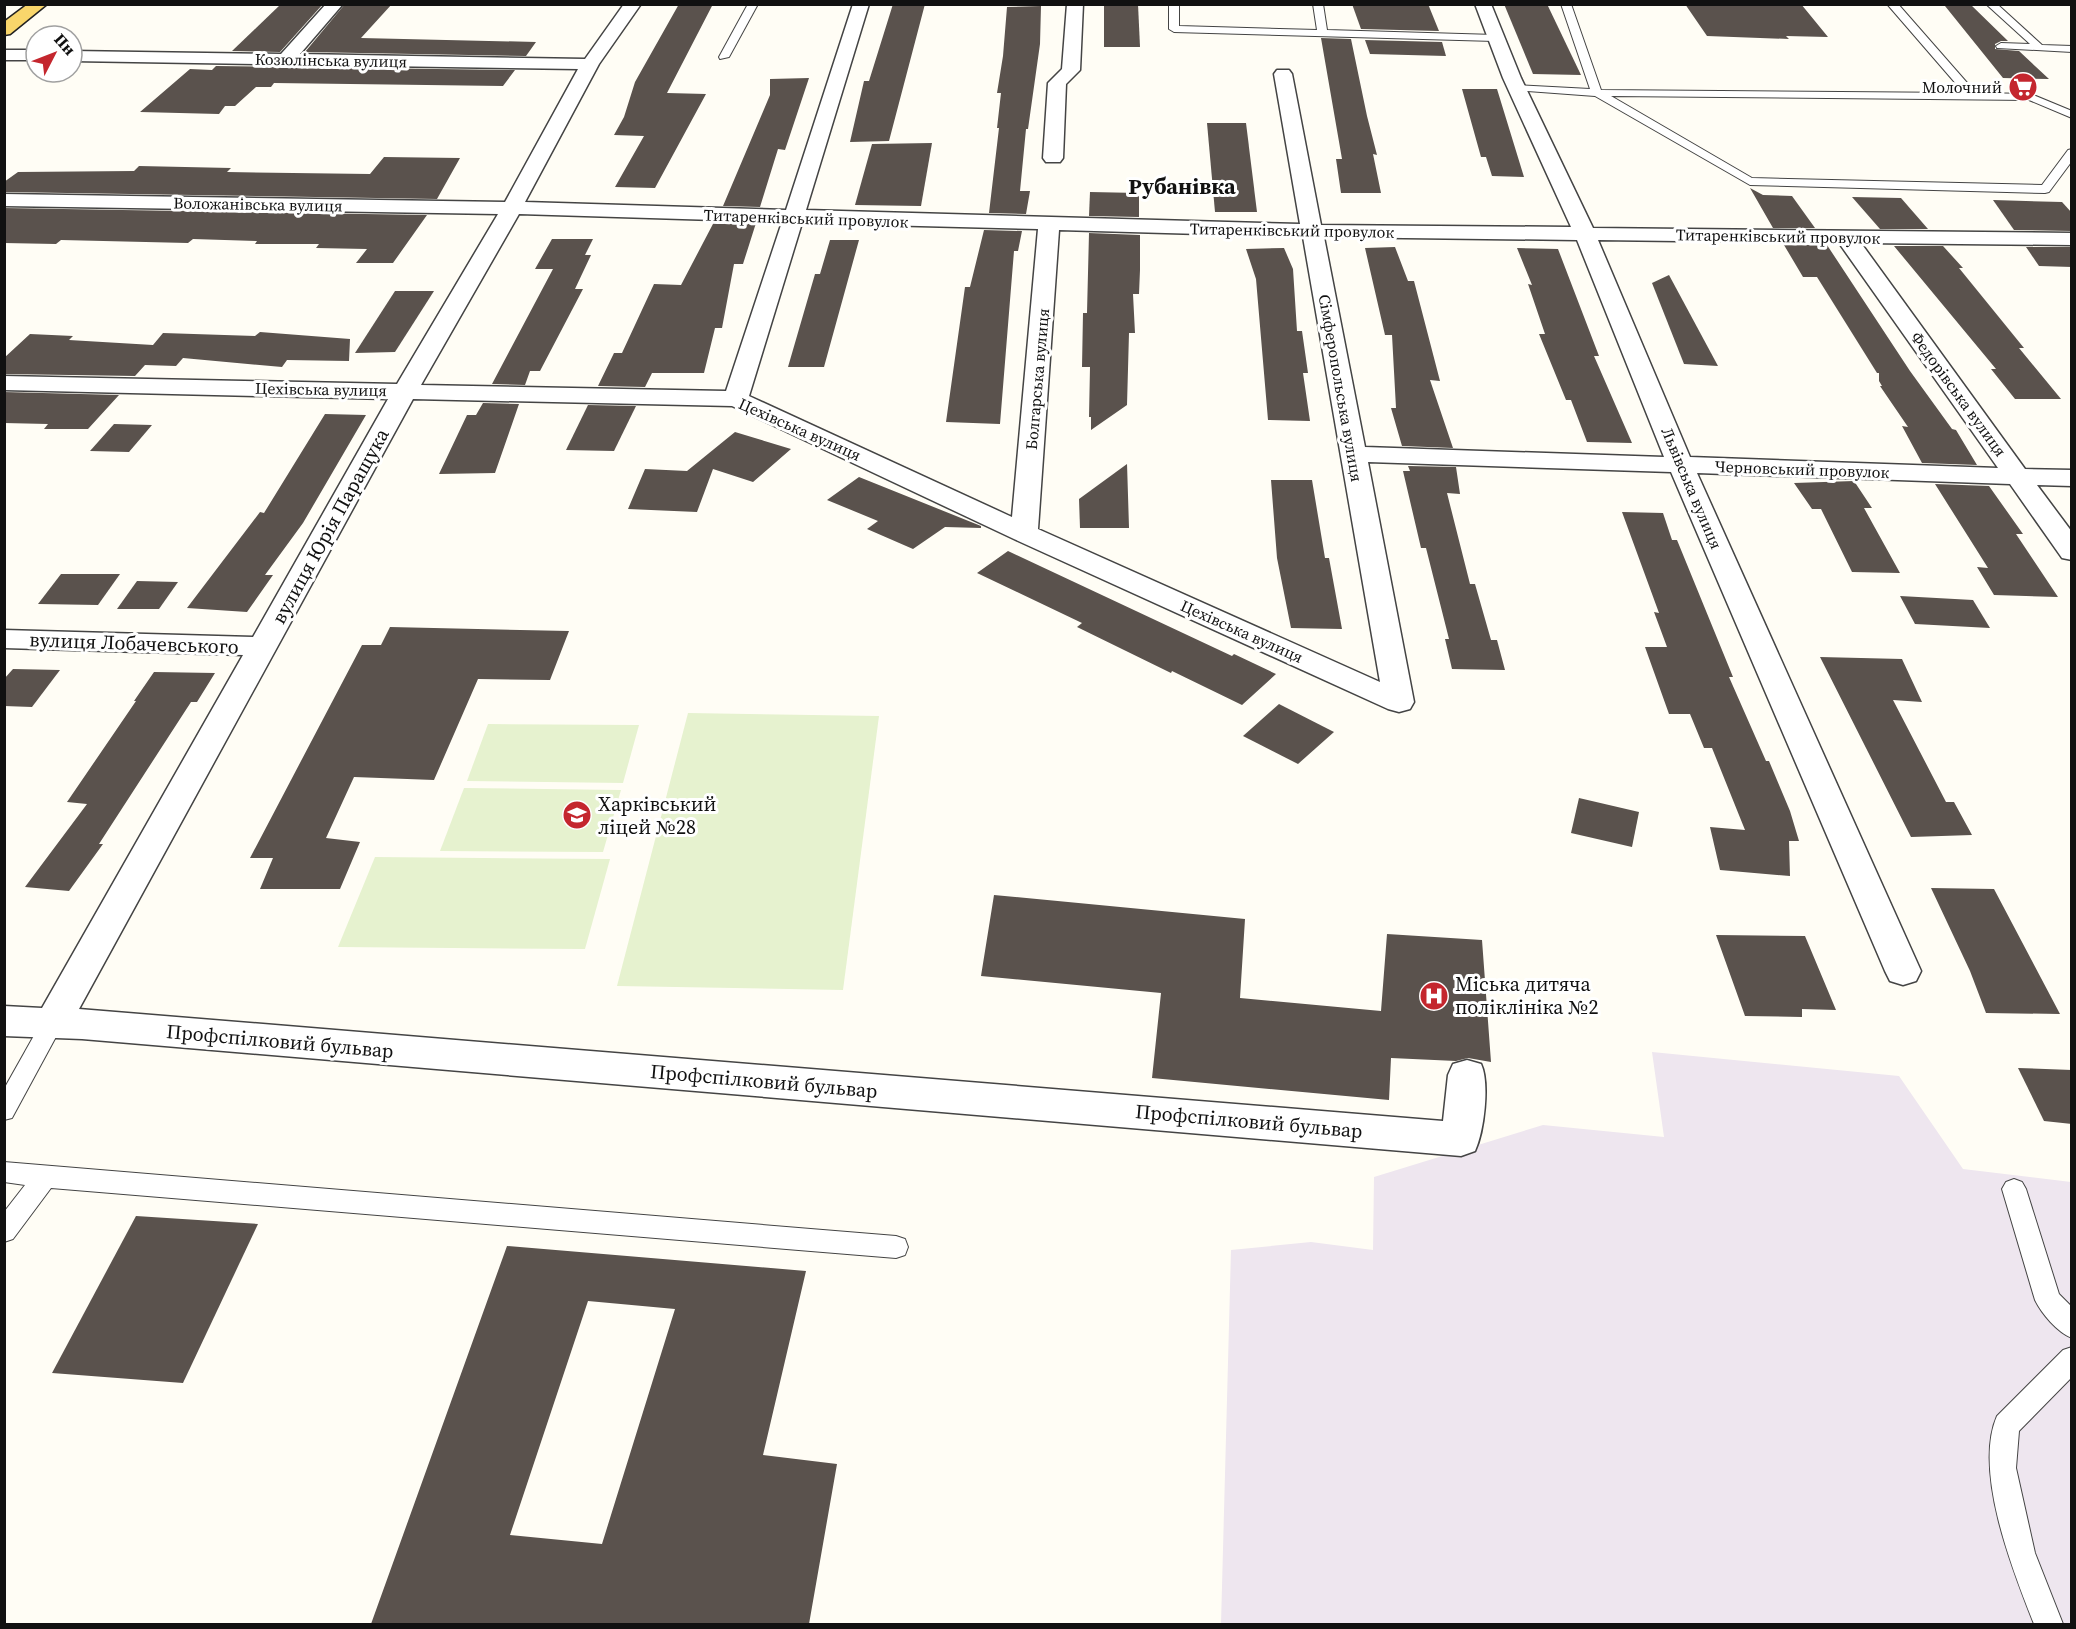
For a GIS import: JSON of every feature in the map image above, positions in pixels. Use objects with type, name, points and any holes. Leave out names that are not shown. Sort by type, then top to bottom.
[{"type":"main road","points":[[4,30],[39,4]]},
{"type":"street","points":[[286,59],[335,4]]},
{"type":"street","name":"вулиця Юрія Паращука","points":[[53,1022],[405,391],[512,208],[590,64],[633,4]]},
{"type":"street","points":[[736,399],[861,4]]},
{"type":"street","points":[[1053,158],[1057,83],[1071,70],[1075,4]]},
{"type":"street","name":"Львівська вулиця","points":[[1483,4],[1517,88],[1585,234],[1680,464],[1903,971]]},
{"type":"street","points":[[4,55],[24,55]]},
{"type":"street","name":"Козюлінська вулиця","points":[[84,56],[590,64]]},
{"type":"street","name":"Сімферопольська вулиця","points":[[1282,74],[1399,702]]},
{"type":"street","name":"Воложанівська вулиця","points":[[4,200],[512,208]]},
{"type":"street","name":"Титаренківський провулок","points":[[512,208],[794,218],[1312,231],[2072,239]]},
{"type":"street","name":"Болгарська вулиця","points":[[1024,532],[1049,225]]},
{"type":"street","name":"Федорівська вулиця","points":[[1845,236],[2072,552]]},
{"type":"street","name":"Цехівська вулиця","points":[[4,383],[736,399],[1399,702]]},
{"type":"street","name":"Черновський провулок","points":[[1353,454],[2072,478]]},
{"type":"street","name":"вулиця Лобачевського","points":[[4,639],[263,646]]},
{"type":"street","name":"Профспілковий бульвар","points":[[4,1021],[53,1022],[1461,1138],[1467,1075]]},
{"type":"lane","points":[[724,57],[753,4]]},
{"type":"lane","points":[[1174,4],[1174,29],[1495,38]]},
{"type":"lane","points":[[1318,4],[1322,33]]},
{"type":"lane","points":[[1566,4],[1597,93],[1750,181],[2045,189],[2072,152]]},
{"type":"lane","points":[[1892,4],[1973,97]]},
{"type":"lane","points":[[1991,4],[2040,48]]},
{"type":"lane","points":[[2001,46],[2072,49]]},
{"type":"lane","points":[[1517,88],[1597,93],[2031,97],[2072,115]]},
{"type":"lane","points":[[4,1111],[53,1022]]},
{"type":"lane","points":[[4,1172],[896,1247]]},
{"type":"lane","points":[[4,1231],[45,1177]]},
{"type":"lane","points":[[2014,1189],[2048,1300],[2072,1326]]},
{"type":"lane","points":[[2048,1624],[2021,1553],[2002,1468],[2006,1425],[2072,1359]]},
{"type":"shaded area","points":[[1652,1052],[1899,1076],[1963,1169],[2071,1182],[2071,1624],[1221,1624],[1231,1250],[1311,1242],[1373,1250],[1374,1177],[1543,1125],[1664,1137]]},
{"type":"green space","points":[[688,713],[879,716],[843,990],[617,986]]},
{"type":"green space","points":[[488,724],[639,725],[623,783],[467,781]]},
{"type":"green space","points":[[464,788],[621,790],[603,852],[440,851]]},
{"type":"green space","points":[[375,857],[610,859],[585,949],[338,947]]},
{"type":"building","points":[[281,4],[323,4],[280,52],[232,51]]},
{"type":"building","points":[[345,4],[392,4],[361,38],[536,42],[526,56],[305,52]]},
{"type":"building","points":[[679,4],[713,4],[667,93],[706,94],[655,188],[615,187],[644,136],[614,135],[624,117],[635,82]]},
{"type":"building","points":[[893,4],[925,4],[889,141],[850,142],[864,81],[869,81]]},
{"type":"building","points":[[1104,4],[1138,4],[1140,47],[1104,47]]},
{"type":"building","points":[[1352,4],[1428,4],[1439,31],[1361,29]]},
{"type":"building","points":[[1504,4],[1547,4],[1581,75],[1533,74]]},
{"type":"building","points":[[1685,4],[1801,4],[1828,37],[1786,36],[1789,39],[1707,36]]},
{"type":"building","points":[[1947,4],[1970,4],[2008,41],[1995,44],[1995,49],[2019,51],[2049,79],[2003,78],[1945,6]]},
{"type":"building","points":[[1041,6],[1040,44],[1028,129],[1026,129],[1020,191],[1030,191],[1026,214],[989,213],[999,128],[997,128],[1001,93],[997,93],[1007,7]]},
{"type":"building","points":[[1321,38],[1351,39],[1377,155],[1373,154],[1381,193],[1341,193],[1336,159],[1342,159]]},
{"type":"building","points":[[1365,40],[1442,42],[1446,56],[1370,54]]},
{"type":"building","points":[[216,66],[515,70],[503,86],[274,83],[271,87],[256,87],[235,106],[225,106],[219,114],[140,112],[190,69],[212,70]]},
{"type":"building","points":[[809,78],[785,150],[778,149],[760,207],[723,206],[770,95],[770,79]]},
{"type":"building","points":[[1462,89],[1497,89],[1524,177],[1492,176],[1486,157],[1481,157]]},
{"type":"building","points":[[1207,123],[1246,123],[1257,212],[1215,212]]},
{"type":"building","points":[[932,143],[921,206],[855,205],[872,144]]},
{"type":"building","points":[[384,157],[460,158],[437,199],[4,192],[4,182],[18,172],[134,171],[139,166],[231,168],[227,172],[370,174]]},
{"type":"building","points":[[1750,188],[1763,195],[1792,196],[1815,228],[1773,228]]},
{"type":"building","points":[[1090,192],[1139,193],[1139,217],[1089,216]]},
{"type":"building","points":[[1852,197],[1901,198],[1928,229],[1880,229]]},
{"type":"building","points":[[1993,200],[2062,202],[2072,213],[2072,231],[2014,230]]},
{"type":"building","points":[[4,208],[427,215],[393,263],[356,263],[367,249],[316,248],[319,244],[255,244],[257,241],[193,239],[188,243],[61,240],[56,244],[4,243]]},
{"type":"building","points":[[714,222],[756,223],[743,264],[734,264],[722,328],[715,328],[704,373],[652,373],[645,387],[598,386],[614,353],[622,353],[654,284],[681,285]]},
{"type":"building","points":[[984,230],[1022,231],[1018,251],[1014,251],[1000,424],[946,422],[965,287],[970,287]]},
{"type":"building","points":[[1089,233],[1140,235],[1139,294],[1133,294],[1135,333],[1129,333],[1127,405],[1091,430],[1090,367],[1082,367],[1083,313],[1087,313]]},
{"type":"building","points":[[552,239],[593,239],[585,255],[591,255],[575,289],[583,289],[540,371],[530,371],[525,385],[492,384],[553,269],[535,269]]},
{"type":"building","points":[[830,240],[859,240],[824,367],[788,367],[815,274],[820,274]]},
{"type":"building","points":[[1784,245],[1827,245],[1910,371],[1952,429],[1956,430],[1977,465],[1922,463],[1902,426],[1908,427],[1880,386],[1882,386],[1879,373],[1817,277],[1803,277]]},
{"type":"building","points":[[1894,246],[1943,246],[1963,268],[1959,268],[2024,348],[2019,348],[2061,399],[2015,399],[1991,369],[1996,369]]},
{"type":"building","points":[[1395,247],[1408,281],[1414,281],[1440,381],[1430,380],[1453,448],[1402,446],[1391,408],[1396,408],[1392,335],[1385,335],[1365,248]]},
{"type":"building","points":[[2026,247],[2072,247],[2072,267],[2039,266]]},
{"type":"building","points":[[1284,248],[1293,269],[1297,331],[1302,331],[1308,373],[1303,373],[1310,421],[1268,420],[1256,279],[1246,249]]},
{"type":"building","points":[[1517,248],[1558,249],[1599,356],[1594,356],[1632,443],[1587,442],[1571,400],[1566,400],[1539,334],[1545,334],[1528,284],[1532,285]]},
{"type":"building","points":[[1669,275],[1718,366],[1684,364],[1652,283]]},
{"type":"building","points":[[395,291],[434,291],[395,352],[355,353]]},
{"type":"building","points":[[260,332],[350,339],[349,361],[287,360],[282,367],[183,358],[176,366],[145,365],[135,376],[4,374],[4,358],[30,334],[73,336],[69,340],[153,345],[163,333],[255,336]]},
{"type":"building","points":[[4,392],[119,395],[88,429],[44,429],[48,424],[4,423]]},
{"type":"building","points":[[483,403],[519,404],[495,473],[439,474],[467,415],[476,415]]},
{"type":"building","points":[[588,405],[636,406],[614,451],[566,450]]},
{"type":"building","points":[[325,414],[366,415],[303,523],[265,575],[273,575],[247,612],[187,608],[260,512],[264,513]]},
{"type":"building","points":[[114,424],[152,425],[129,452],[90,451]]},
{"type":"building","points":[[735,432],[791,449],[753,482],[713,469],[697,512],[628,509],[645,469],[687,471]]},
{"type":"building","points":[[1127,464],[1129,528],[1080,528],[1079,499]]},
{"type":"building","points":[[1408,466],[1456,467],[1460,494],[1447,493],[1470,584],[1475,584],[1491,640],[1497,640],[1505,670],[1452,669],[1445,639],[1449,639],[1426,548],[1421,548],[1403,471],[1410,471]]},
{"type":"building","points":[[859,477],[981,526],[981,528],[945,527],[913,549],[867,529],[878,521],[827,500]]},
{"type":"building","points":[[1271,480],[1312,480],[1325,558],[1329,558],[1342,629],[1291,628],[1277,558]]},
{"type":"building","points":[[1854,481],[1872,508],[1864,508],[1900,573],[1852,572],[1821,509],[1812,509],[1794,483]]},
{"type":"building","points":[[1935,484],[1989,486],[2023,534],[2016,534],[2058,597],[1994,595],[1977,567],[1988,568]]},
{"type":"building","points":[[1622,512],[1663,513],[1672,540],[1677,540],[1733,677],[1729,677],[1790,811],[1799,841],[1789,841],[1790,876],[1720,870],[1710,827],[1745,830],[1712,748],[1704,748],[1690,714],[1669,714],[1645,647],[1667,647],[1654,612],[1659,613]]},
{"type":"building","points":[[1008,551],[1232,656],[1234,654],[1276,674],[1242,705],[1172,671],[1171,673],[1077,627],[1082,623],[977,573]]},
{"type":"building","points":[[61,574],[120,574],[98,605],[38,604]]},
{"type":"building","points":[[137,581],[178,582],[159,609],[117,609]]},
{"type":"building","points":[[1900,596],[1973,600],[1990,628],[1915,624]]},
{"type":"building","points":[[390,627],[569,631],[550,680],[478,679],[434,780],[354,777],[326,838],[360,842],[340,889],[260,889],[273,858],[250,858],[362,645],[381,645]]},
{"type":"building","points":[[1820,657],[1902,659],[1922,702],[1893,700],[1946,802],[1954,802],[1972,835],[1911,837]]},
{"type":"building","points":[[13,669],[60,670],[32,707],[4,706],[4,679]]},
{"type":"building","points":[[154,672],[215,673],[197,702],[191,702],[99,844],[103,844],[69,891],[25,887],[87,804],[67,802]]},
{"type":"building","points":[[1279,704],[1334,732],[1298,764],[1243,736]]},
{"type":"building","points":[[1579,798],[1639,812],[1632,847],[1571,833]]},
{"type":"building","points":[[1931,888],[1994,889],[2060,1014],[1986,1013],[1970,971]]},
{"type":"building","name":"Міська дитяча поліклініка №2","points":[[994,895],[1245,919],[1240,998],[1381,1011],[1387,934],[1482,940],[1491,1062],[1468,1058],[1456,1061],[1391,1058],[1389,1100],[1152,1078],[1161,993],[981,976]]},
{"type":"building","points":[[1716,935],[1805,936],[1836,1010],[1802,1009],[1802,1017],[1745,1016]]},
{"type":"building","points":[[2018,1068],[2072,1070],[2072,1124],[2044,1121]]},
{"type":"building","points":[[136,1216],[258,1224],[183,1383],[52,1373]]},
{"type":"building","points":[[507,1246],[806,1271],[763,1455],[837,1464],[809,1624],[371,1624]],"holes":[[[588,1301],[675,1309],[602,1544],[510,1535]]]},
{"type":"place","name":"Молочний","points":[[2023,87]]},
{"type":"place","name":"Харківський ліцей №28","points":[[577,815]]},
{"type":"place","name":"Міська дитяча поліклініка №2","points":[[1434,996]]},
{"type":"district","name":"Рубанівка","points":[[1182,186]]}]
